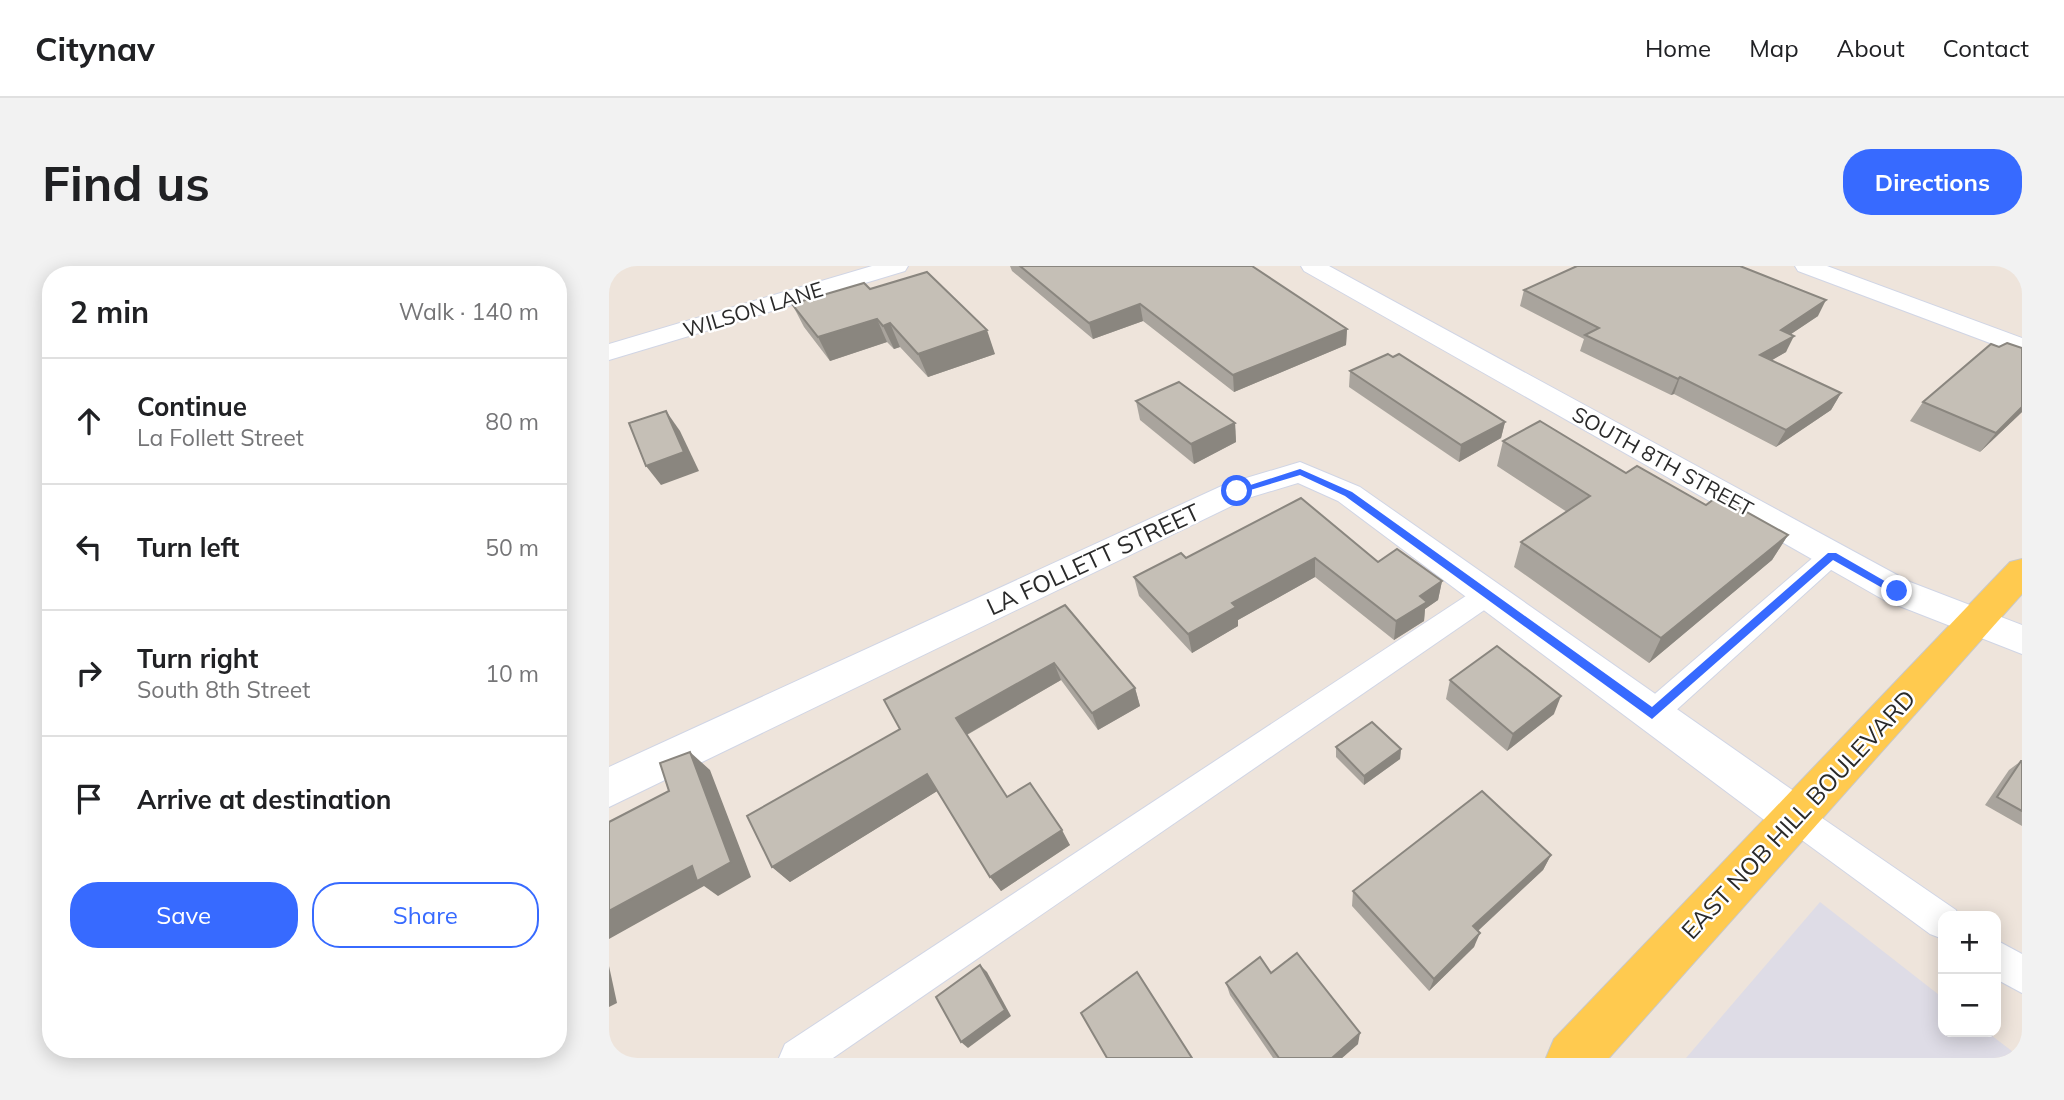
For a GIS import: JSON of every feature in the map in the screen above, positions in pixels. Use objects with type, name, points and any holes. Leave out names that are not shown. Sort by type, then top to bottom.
[{"type":"main road","name":"EAST NOB HILL BOULEVARD","points":[[1573,1058],[2022,571]]},
{"type":"street","name":"WILSON LANE","points":[[609,352],[897,266]]},
{"type":"street","name":"SOUTH 8TH STREET","points":[[1312,266],[1897,591],[2022,640]]},
{"type":"street","points":[[1806,266],[2022,347]]},
{"type":"street","name":"LA FOLLETT STREET","points":[[609,788],[1237,491],[1300,472],[1349,494],[1795,817]]},
{"type":"lane","points":[[1652,714],[1832,555]]},
{"type":"lane","points":[[799,1058],[1487,595]]},
{"type":"lane","points":[[1795,817],[1938,918]]},
{"type":"lane","points":[[2001,961],[2022,975]]},
{"type":"shaded area","points":[[1820,902],[1938,994],[1938,1037],[1994,1037],[2021,1058],[1686,1058]]},
{"type":"building","points":[[1020,266],[1252,266],[1347,329],[1233,375],[1140,304],[1089,323]]},
{"type":"building","points":[[1577,266],[1740,266],[1826,300],[1781,330],[1794,336],[1760,355],[1841,393],[1786,430],[1680,377],[1678,379],[1585,335],[1599,328],[1524,290]]},
{"type":"building","points":[[927,272],[987,330],[918,354],[890,323],[883,326],[877,319],[818,337],[792,304],[864,283],[870,289]]},
{"type":"building","points":[[2007,343],[2022,348],[2022,407],[1996,433],[1923,402],[1991,344],[1999,347]]},
{"type":"building","points":[[1388,354],[1393,357],[1399,354],[1505,422],[1461,445],[1350,371]]},
{"type":"building","points":[[1179,382],[1235,423],[1191,444],[1136,401]]},
{"type":"building","points":[[666,411],[684,452],[646,466],[629,423]]},
{"type":"building","points":[[1540,421],[1626,473],[1637,466],[1706,505],[1718,496],[1788,535],[1661,638],[1521,542],[1590,496],[1503,441]]},
{"type":"building","points":[[1301,498],[1378,562],[1397,549],[1442,581],[1420,596],[1427,602],[1396,621],[1315,558],[1232,603],[1236,607],[1188,634],[1134,577],[1181,553],[1186,558]]},
{"type":"building","points":[[1065,605],[1135,688],[1092,713],[1054,663],[956,718],[1007,797],[1030,783],[1062,830],[990,877],[927,774],[772,867],[747,816],[900,729],[884,700]]},
{"type":"building","points":[[1497,646],[1561,696],[1513,734],[1450,680]]},
{"type":"building","points":[[1372,722],[1401,749],[1364,776],[1336,747]]},
{"type":"building","points":[[690,752],[731,862],[697,881],[692,866],[609,911],[609,822],[669,791],[660,763]]},
{"type":"building","points":[[2022,761],[2022,811],[1997,797]]},
{"type":"building","points":[[1482,791],[1551,855],[1473,926],[1480,933],[1434,979],[1353,891]]},
{"type":"building","points":[[1297,953],[1360,1033],[1332,1058],[1279,1058],[1226,983],[1260,957],[1271,973]]},
{"type":"building","points":[[980,965],[1005,1010],[961,1042],[936,997]]},
{"type":"building","points":[[1137,972],[1192,1058],[1107,1058],[1081,1013]]},
{"type":"route","points":[[1237,491],[1300,472],[1349,494],[1652,714],[1832,555],[1897,591]]}]
